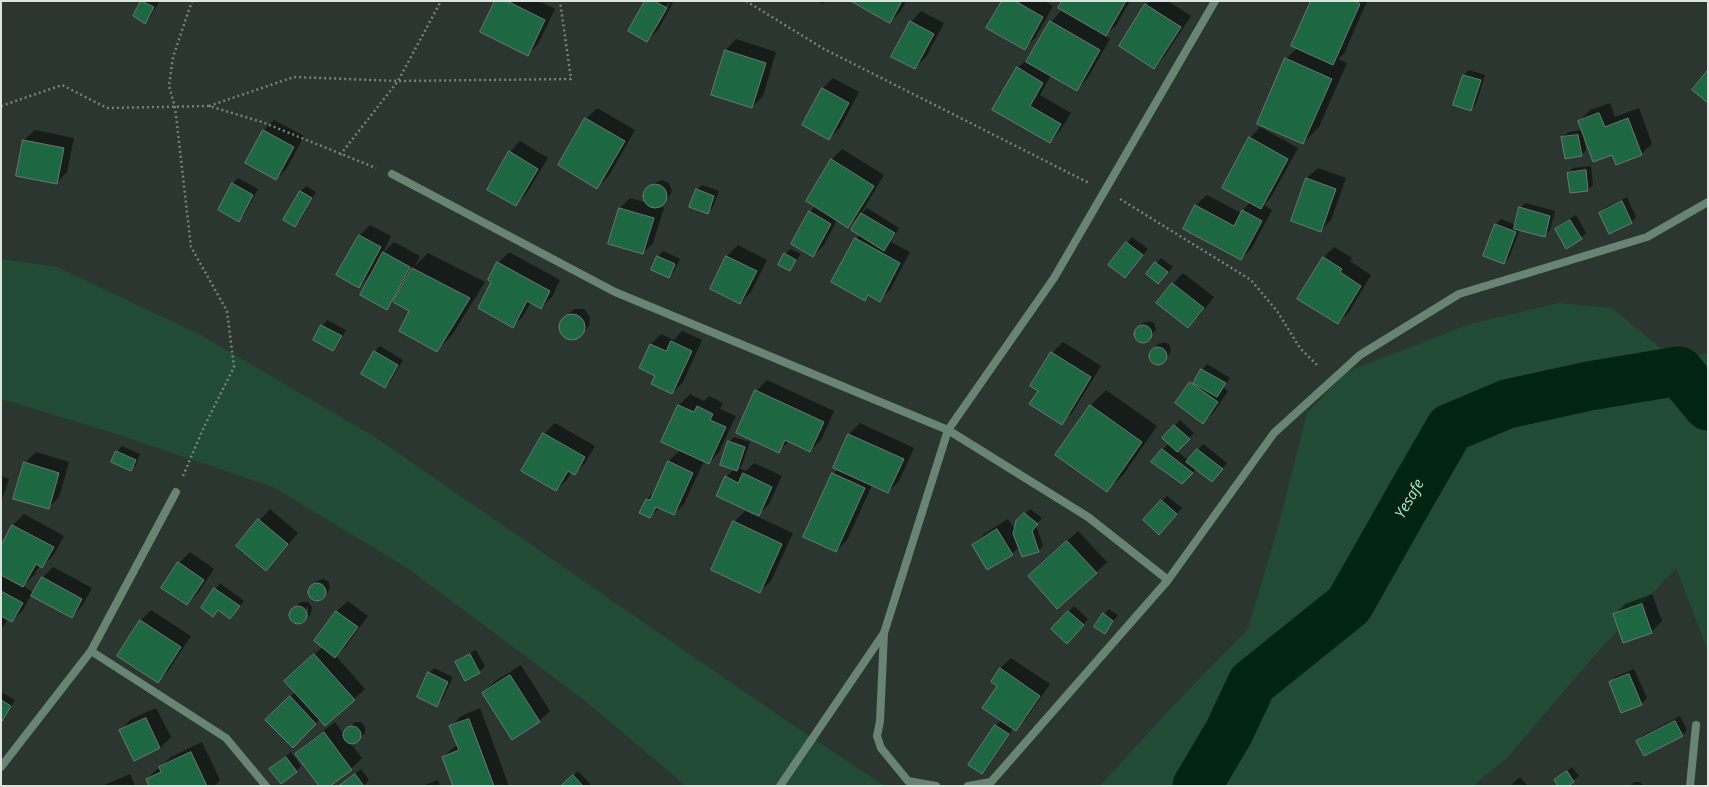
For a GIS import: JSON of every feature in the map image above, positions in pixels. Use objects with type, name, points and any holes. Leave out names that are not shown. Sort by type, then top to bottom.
[{"type":"street","points":[[936,786],[908,781],[881,748],[877,736],[880,721],[884,633],[948,430],[1054,278],[1215,1]]},
{"type":"street","points":[[392,174],[615,292],[948,430],[1088,517],[1168,580]]},
{"type":"street","points":[[968,786],[991,782],[1168,580],[1274,433],[1360,355],[1459,294],[1647,238],[1708,202]]},
{"type":"street","points":[[1,767],[91,651],[176,492]]},
{"type":"street","points":[[780,786],[884,633]]},
{"type":"street","points":[[91,651],[226,738],[266,786]]},
{"type":"street","points":[[1690,786],[1696,725]]},
{"type":"path","points":[[176,492],[203,429],[234,367],[227,311],[192,247],[175,107],[169,86],[173,57],[192,1]]},
{"type":"path","points":[[340,155],[398,81],[441,1]]},
{"type":"path","points":[[1,106],[62,85],[107,108],[209,106],[294,77],[398,81],[571,79],[560,1]]},
{"type":"path","points":[[746,1],[824,49],[1105,190],[1251,280],[1277,311],[1300,348],[1332,380]]},
{"type":"path","points":[[209,106],[262,122],[340,155],[392,174]]},
{"type":"green space","points":[[1,259],[57,267],[201,335],[375,437],[778,715],[885,786],[686,786],[584,700],[407,568],[273,487],[110,432],[1,399]]},
{"type":"green space","points":[[1559,303],[1612,308],[1675,360],[1708,353],[1708,651],[1676,568],[1593,657],[1507,758],[1473,786],[1100,786],[1170,709],[1248,629],[1278,527],[1307,413],[1346,372],[1473,323]]},
{"type":"building","points":[[141,1],[154,7],[145,24],[133,16]]},
{"type":"building","points":[[495,1],[507,1],[545,20],[528,56],[480,32]]},
{"type":"building","points":[[645,1],[654,1],[667,8],[647,42],[628,31]]},
{"type":"building","points":[[851,1],[902,1],[890,23]]},
{"type":"building","points":[[1002,1],[1015,1],[1043,17],[1025,50],[986,28]]},
{"type":"building","points":[[1062,1],[1126,1],[1106,36],[1058,8]]},
{"type":"building","points":[[1311,1],[1355,1],[1360,4],[1333,65],[1291,46]]},
{"type":"building","points":[[1145,4],[1181,27],[1154,69],[1119,46]]},
{"type":"building","points":[[910,21],[934,34],[915,69],[891,57]]},
{"type":"building","points":[[1050,21],[1100,50],[1077,91],[1026,62]]},
{"type":"building","points":[[725,50],[766,63],[752,108],[711,95]]},
{"type":"building","points":[[1285,58],[1332,79],[1303,144],[1257,124]]},
{"type":"building","points":[[1017,67],[1043,83],[1030,106],[1061,124],[1050,143],[992,110]]},
{"type":"building","points":[[1708,70],[1708,103],[1692,90]]},
{"type":"building","points":[[1463,75],[1481,80],[1471,111],[1453,105]]},
{"type":"building","points":[[822,88],[849,103],[829,140],[802,125]]},
{"type":"building","points":[[1599,113],[1605,127],[1628,118],[1642,155],[1616,165],[1612,155],[1593,162],[1578,121]]},
{"type":"building","points":[[585,118],[625,141],[597,189],[558,165]]},
{"type":"building","points":[[263,130],[294,147],[276,180],[245,163]]},
{"type":"building","points":[[1578,135],[1582,156],[1565,159],[1561,137]]},
{"type":"building","points":[[1249,137],[1288,159],[1261,209],[1222,188]]},
{"type":"building","points":[[23,140],[64,148],[57,184],[16,176]]},
{"type":"building","points":[[509,151],[538,169],[516,206],[487,190]]},
{"type":"building","points":[[831,159],[874,186],[848,228],[806,201]]},
{"type":"building","points":[[1586,170],[1588,191],[1570,193],[1567,173]]},
{"type":"building","points":[[1306,178],[1336,189],[1321,232],[1291,221]]},
{"type":"building","points":[[232,183],[253,195],[239,222],[218,210]]},
{"type":"building","points":[[655,184],[663,188],[667,196],[663,204],[655,208],[647,204],[643,196],[647,188]]},
{"type":"building","points":[[696,189],[714,196],[708,214],[689,207]]},
{"type":"building","points":[[300,191],[312,198],[295,227],[283,220]]},
{"type":"building","points":[[1622,201],[1632,223],[1609,234],[1599,213]]},
{"type":"building","points":[[1195,205],[1234,226],[1242,210],[1262,221],[1241,260],[1183,229]]},
{"type":"building","points":[[1519,207],[1550,216],[1545,237],[1514,229]]},
{"type":"building","points":[[619,208],[654,218],[643,254],[608,244]]},
{"type":"building","points":[[809,211],[831,224],[813,257],[791,244]]},
{"type":"building","points":[[861,213],[895,233],[884,251],[851,230]]},
{"type":"building","points":[[1570,220],[1582,239],[1566,249],[1555,229]]},
{"type":"building","points":[[1495,224],[1516,232],[1504,264],[1483,256]]},
{"type":"building","points":[[359,235],[381,247],[359,288],[336,275]]},
{"type":"building","points":[[855,238],[900,263],[880,302],[868,295],[865,301],[831,282]]},
{"type":"building","points":[[1126,242],[1143,255],[1125,278],[1108,265]]},
{"type":"building","points":[[383,252],[410,267],[387,310],[360,295]]},
{"type":"building","points":[[784,253],[796,260],[790,271],[778,265]]},
{"type":"building","points":[[657,256],[675,264],[669,278],[651,270]]},
{"type":"building","points":[[726,256],[757,271],[740,304],[710,289]]},
{"type":"building","points":[[1323,257],[1342,269],[1340,272],[1361,286],[1338,324],[1297,299]]},
{"type":"building","points":[[497,262],[550,291],[541,309],[527,301],[513,328],[478,308],[491,282],[488,280]]},
{"type":"building","points":[[1155,262],[1168,272],[1158,284],[1146,274]]},
{"type":"building","points":[[412,268],[470,298],[437,352],[399,331],[409,311],[393,302]]},
{"type":"building","points":[[1172,283],[1204,308],[1188,328],[1156,303]]},
{"type":"building","points":[[572,314],[581,318],[585,327],[581,336],[572,340],[563,336],[559,327],[563,318]]},
{"type":"building","points":[[321,325],[342,336],[333,351],[313,340]]},
{"type":"building","points":[[1143,325],[1149,328],[1152,334],[1149,340],[1143,343],[1137,340],[1134,334],[1137,328]]},
{"type":"building","points":[[671,341],[692,351],[672,394],[651,384],[655,376],[639,368],[650,344],[666,351]]},
{"type":"building","points":[[1158,347],[1164,350],[1167,356],[1164,362],[1158,365],[1152,362],[1149,356],[1152,350]]},
{"type":"building","points":[[374,351],[398,365],[385,388],[361,374]]},
{"type":"building","points":[[1051,352],[1091,377],[1062,425],[1029,404],[1038,391],[1030,386]]},
{"type":"building","points":[[1201,369],[1226,383],[1217,397],[1193,383]]},
{"type":"building","points":[[1190,382],[1218,402],[1203,424],[1175,403]]},
{"type":"building","points":[[755,390],[824,422],[810,452],[785,440],[779,453],[736,433]]},
{"type":"building","points":[[678,405],[694,412],[697,406],[713,414],[710,420],[726,427],[709,464],[661,442]]},
{"type":"building","points":[[1090,405],[1142,442],[1107,492],[1055,455]]},
{"type":"building","points":[[1174,425],[1190,439],[1177,452],[1162,438]]},
{"type":"building","points":[[543,433],[585,457],[575,475],[568,471],[556,491],[521,471]]},
{"type":"building","points":[[848,434],[904,459],[888,493],[833,468]]},
{"type":"building","points":[[728,441],[745,447],[737,471],[720,465]]},
{"type":"building","points":[[1162,449],[1193,473],[1182,484],[1151,462]]},
{"type":"building","points":[[1197,449],[1223,469],[1212,482],[1186,462]]},
{"type":"building","points":[[116,451],[136,460],[131,471],[111,462]]},
{"type":"building","points":[[668,461],[693,473],[674,515],[656,507],[650,518],[639,513],[646,499],[650,500]]},
{"type":"building","points":[[24,462],[59,473],[49,509],[13,499]]},
{"type":"building","points":[[743,473],[772,487],[759,516],[716,496],[725,476],[738,483]]},
{"type":"building","points":[[832,473],[865,488],[836,552],[803,537]]},
{"type":"building","points":[[1161,500],[1177,514],[1159,535],[1143,520]]},
{"type":"building","points":[[1024,513],[1038,524],[1032,531],[1039,552],[1022,557],[1013,534],[1016,521]]},
{"type":"building","points":[[258,519],[288,544],[266,571],[236,546]]},
{"type":"building","points":[[733,521],[782,544],[760,593],[711,570]]},
{"type":"building","points":[[12,525],[54,547],[42,568],[36,564],[23,587],[1,575],[1,546]]},
{"type":"building","points":[[997,529],[1013,555],[987,570],[972,545]]},
{"type":"building","points":[[1067,541],[1097,573],[1057,609],[1028,576]]},
{"type":"building","points":[[178,562],[204,580],[187,605],[161,588]]},
{"type":"building","points":[[42,577],[82,599],[72,618],[31,596]]},
{"type":"building","points":[[317,583],[323,586],[326,592],[323,598],[317,601],[311,598],[308,592],[311,586]]},
{"type":"building","points":[[214,588],[240,606],[230,619],[218,610],[213,617],[201,608]]},
{"type":"building","points":[[1,591],[23,603],[12,622],[1,616]]},
{"type":"building","points":[[1642,604],[1652,633],[1623,643],[1613,614]]},
{"type":"building","points":[[298,606],[304,609],[307,615],[304,621],[298,624],[292,621],[289,615],[292,609]]},
{"type":"building","points":[[336,611],[358,627],[335,658],[314,641]]},
{"type":"building","points":[[1068,611],[1084,625],[1067,644],[1051,629]]},
{"type":"building","points":[[1103,613],[1113,621],[1105,634],[1094,627]]},
{"type":"building","points":[[140,620],[181,647],[158,683],[117,656]]},
{"type":"building","points":[[314,654],[355,700],[325,726],[284,681]]},
{"type":"building","points":[[470,654],[480,673],[465,681],[455,662]]},
{"type":"building","points":[[1000,668],[1040,696],[1016,731],[982,708],[997,686],[991,682]]},
{"type":"building","points":[[428,672],[448,682],[437,707],[417,697]]},
{"type":"building","points":[[1629,674],[1642,705],[1621,713],[1609,682]]},
{"type":"building","points":[[510,675],[540,722],[512,740],[482,693]]},
{"type":"building","points":[[290,696],[316,724],[293,748],[265,720]]},
{"type":"building","points":[[1,700],[11,706],[1,723]]},
{"type":"building","points":[[146,718],[160,748],[134,761],[119,730]]},
{"type":"building","points":[[469,719],[494,786],[453,786],[442,757],[459,750],[449,726]]},
{"type":"building","points":[[1675,721],[1683,736],[1644,756],[1636,741]]},
{"type":"building","points":[[995,725],[1009,734],[982,774],[968,765]]},
{"type":"building","points":[[352,726],[358,729],[361,735],[358,741],[352,744],[346,741],[343,735],[346,729]]},
{"type":"building","points":[[324,732],[352,770],[330,786],[319,786],[295,754]]},
{"type":"building","points":[[191,752],[207,786],[149,786],[146,779],[161,772],[159,767]]},
{"type":"building","points":[[286,757],[297,772],[281,784],[269,769]]},
{"type":"building","points":[[1567,771],[1574,782],[1568,786],[1558,786],[1554,780]]},
{"type":"building","points":[[355,774],[364,786],[339,786]]},
{"type":"building","points":[[573,775],[583,786],[561,786]]},
{"type":"waterway","name":"Yesafe","points":[[1197,786],[1229,732],[1252,683],[1349,605],[1450,428],[1507,404],[1589,386],[1679,371],[1708,406]]}]
